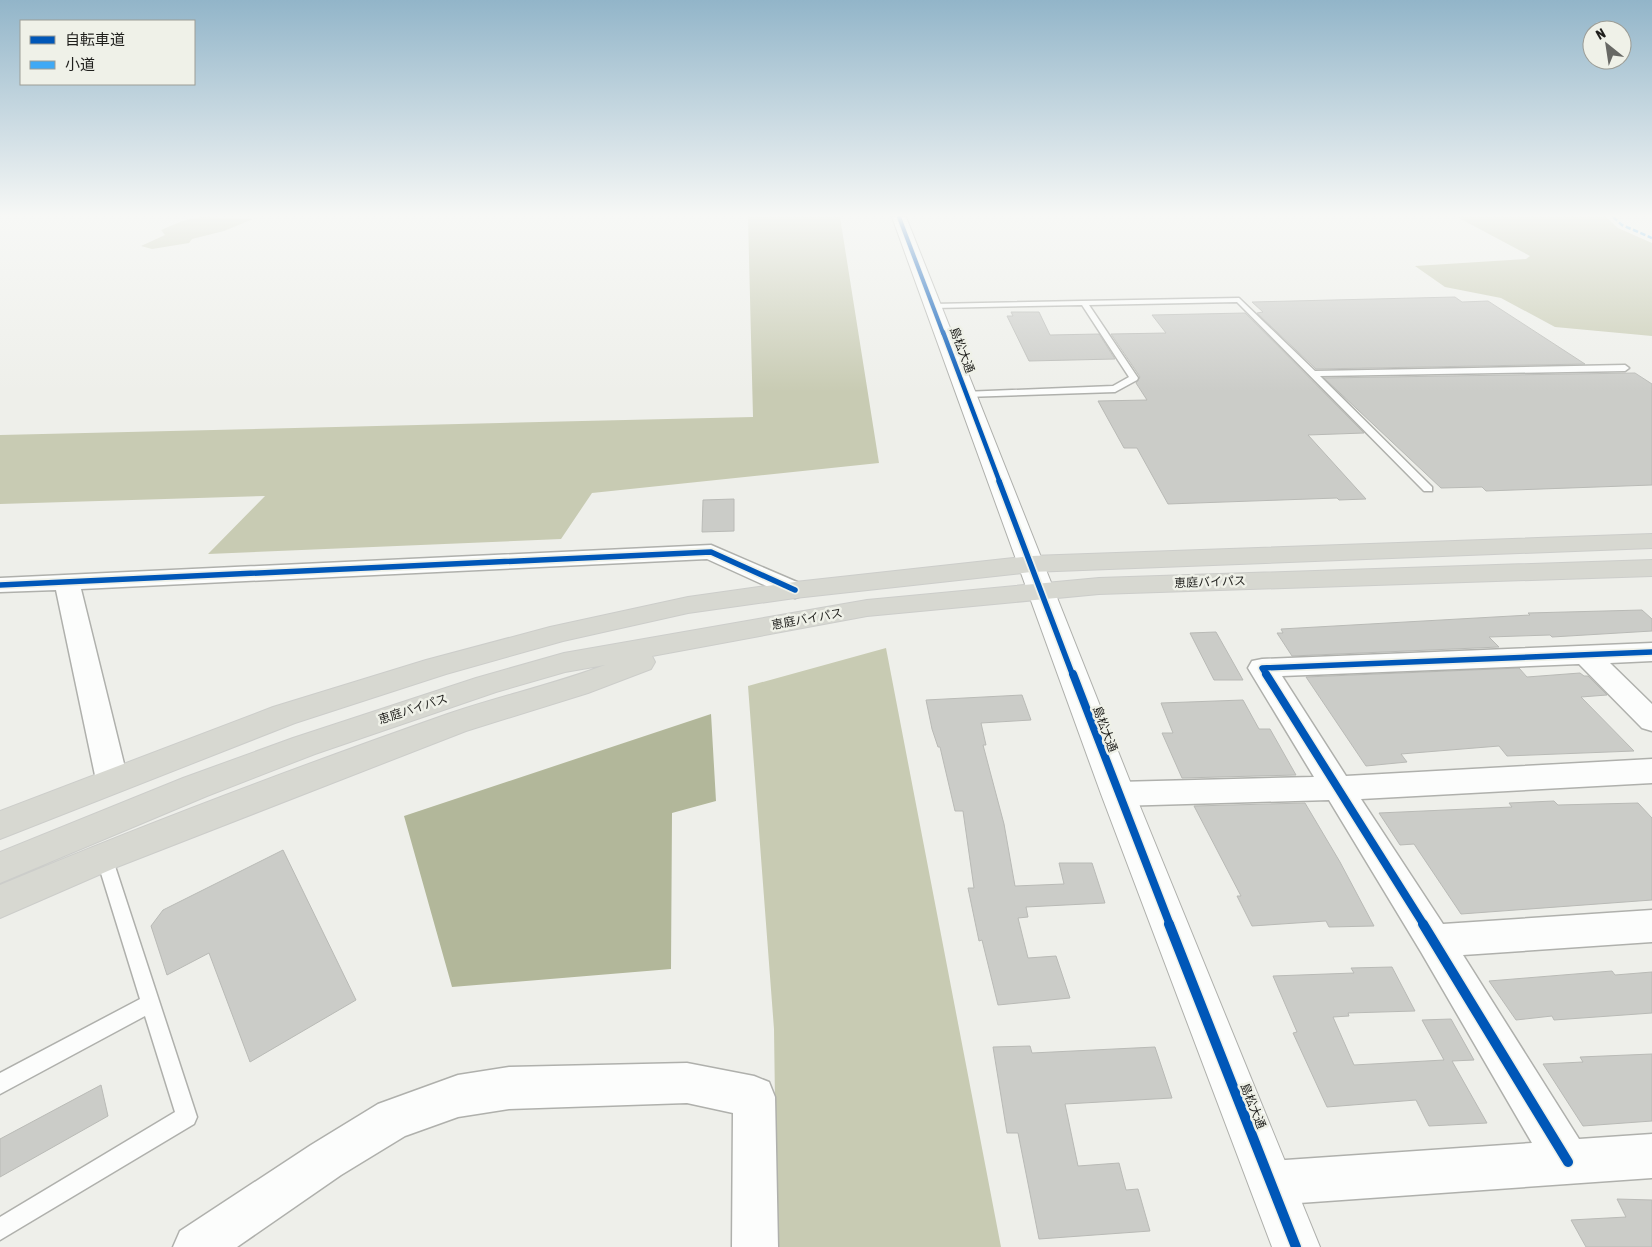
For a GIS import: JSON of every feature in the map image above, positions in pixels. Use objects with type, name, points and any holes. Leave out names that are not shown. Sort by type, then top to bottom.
[{"type":"highway","name":"恵庭バイパス","points":[[0,825],[112,780],[284,715],[436,667],[560,633],[688,605],[795,590],[1652,541]]},
{"type":"highway","name":"恵庭バイパス","points":[[0,868],[195,787],[409,710],[564,663],[1036,577],[1098,586],[1652,568]]},
{"type":"highway","points":[[0,902],[104,857],[455,723],[578,686],[703,638]]},
{"type":"street","name":"島松大通","points":[[921,275],[1118,794],[1296,1247]]},
{"type":"street","points":[[0,585],[711,552],[795,590]]},
{"type":"street","points":[[67,582],[112,780]]},
{"type":"street","points":[[1568,1162],[1434,941],[1262,668],[1652,652]]},
{"type":"street","points":[[1586,655],[1652,721]]},
{"type":"street","points":[[1118,794],[1339,788],[1652,771]]},
{"type":"street","points":[[1434,941],[1652,926]]},
{"type":"street","points":[[196,1247],[326,1160],[393,1119],[458,1096],[510,1088],[687,1083],[754,1097],[755,1247]]},
{"type":"street","points":[[1271,1183],[1652,1156]]},
{"type":"lane","points":[[933,306],[1239,300],[1428,489]]},
{"type":"lane","points":[[966,394],[1115,389],[1134,378],[1084,303]]},
{"type":"lane","points":[[1313,374],[1625,368]]},
{"type":"lane","points":[[0,1228],[187,1117],[104,857]]},
{"type":"lane","points":[[0,1084],[150,1003]]},
{"type":"shaded area","points":[[749,275],[849,275],[879,463],[592,493],[561,539],[208,554],[265,496],[0,504],[0,435],[753,417]]},
{"type":"shaded area","points":[[1428,275],[1652,275],[1652,336],[1555,327],[1501,298],[1445,287]]},
{"type":"shaded area","points":[[886,648],[1001,1247],[777,1247],[774,1029],[748,686]]},
{"type":"shaded area","points":[[711,714],[716,801],[672,813],[671,969],[452,987],[404,816]]},
{"type":"building","points":[[1455,297],[1462,302],[1488,301],[1585,364],[1316,369],[1257,313],[1263,312],[1252,302]]},
{"type":"building","points":[[1011,312],[1039,312],[1050,335],[1099,334],[1115,359],[1029,361],[1007,316],[1013,316]]},
{"type":"building","points":[[1245,313],[1364,433],[1308,435],[1366,499],[1339,500],[1337,498],[1168,504],[1137,448],[1124,448],[1098,401],[1147,400],[1136,383],[1140,377],[1111,334],[1166,333],[1152,315]]},
{"type":"building","points":[[1635,373],[1652,384],[1652,485],[1486,491],[1482,487],[1441,488],[1324,378]]},
{"type":"building","points":[[734,499],[734,531],[702,532],[703,500]]},
{"type":"building","points":[[1642,610],[1652,619],[1652,631],[1552,637],[1550,635],[1489,637],[1499,647],[1292,656],[1277,633],[1283,633],[1281,629],[1530,615],[1528,613]]},
{"type":"building","points":[[1216,632],[1243,680],[1214,680],[1190,633]]},
{"type":"building","points":[[1519,668],[1527,677],[1580,673],[1588,676],[1607,695],[1581,697],[1634,751],[1507,756],[1499,746],[1401,754],[1407,762],[1366,766],[1306,677]]},
{"type":"building","points":[[1022,695],[1031,720],[981,723],[986,745],[983,745],[1004,824],[1015,886],[1064,884],[1059,863],[1092,863],[1105,903],[1026,907],[1028,917],[1018,918],[1028,958],[1056,956],[1070,998],[998,1005],[982,940],[979,941],[968,888],[974,888],[963,811],[955,811],[940,747],[938,747],[932,729],[926,700]]},
{"type":"building","points":[[1243,700],[1259,729],[1270,729],[1296,775],[1182,778],[1162,733],[1173,733],[1161,703]]},
{"type":"building","points":[[1554,801],[1558,805],[1638,803],[1652,818],[1652,900],[1461,914],[1414,844],[1400,845],[1379,813],[1512,807],[1509,803]]},
{"type":"building","points":[[1305,803],[1340,862],[1374,926],[1329,927],[1326,921],[1252,926],[1237,896],[1241,896],[1194,806]]},
{"type":"building","points":[[283,850],[356,1000],[250,1062],[209,953],[167,975],[151,926],[163,910]]},
{"type":"building","points":[[1392,967],[1415,1011],[1348,1013],[1349,1016],[1333,1017],[1354,1065],[1444,1060],[1422,1020],[1451,1019],[1474,1060],[1452,1061],[1487,1123],[1429,1126],[1416,1100],[1327,1107],[1293,1033],[1297,1032],[1273,976],[1354,973],[1351,968]]},
{"type":"building","points":[[1612,971],[1615,975],[1652,972],[1652,1013],[1554,1020],[1552,1016],[1516,1020],[1489,981]]},
{"type":"building","points":[[1030,1046],[1032,1053],[1155,1047],[1172,1098],[1065,1104],[1078,1166],[1119,1163],[1126,1190],[1138,1189],[1150,1231],[1039,1239],[1018,1133],[1007,1133],[993,1047]]},
{"type":"building","points":[[1652,1054],[1652,1121],[1583,1126],[1543,1064],[1583,1062],[1580,1057]]},
{"type":"building","points":[[101,1085],[108,1116],[0,1177],[0,1139]]},
{"type":"building","points":[[1617,1199],[1652,1200],[1652,1247],[1586,1247],[1571,1220],[1626,1217]]},
{"type":"cycle path","points":[[921,275],[1118,794],[1296,1247]]},
{"type":"cycle path","points":[[0,585],[711,552],[795,590]]},
{"type":"cycle path","points":[[1568,1162],[1434,941],[1262,668],[1652,652]]}]
